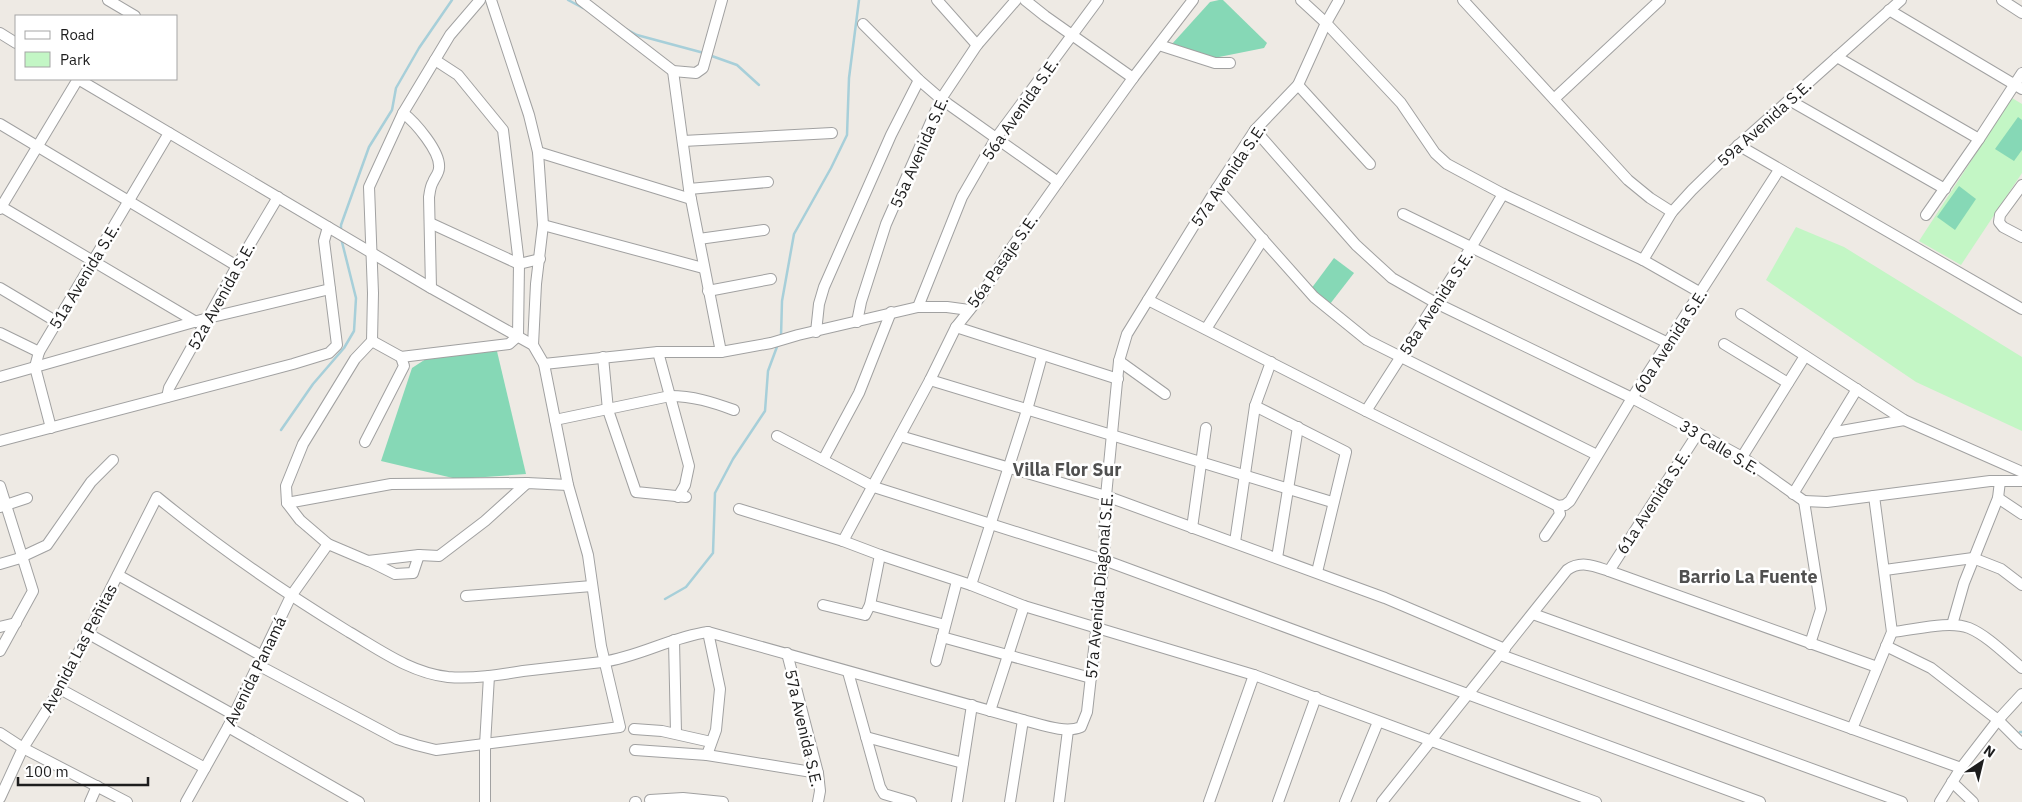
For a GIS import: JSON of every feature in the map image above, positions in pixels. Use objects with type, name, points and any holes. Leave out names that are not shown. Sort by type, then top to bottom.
[{"type":"street","points":[[108,0],[133,15]]},
{"type":"street","points":[[418,555],[413,573],[395,574],[328,544],[300,520],[287,503],[286,486],[303,444],[355,359],[372,341],[373,293],[369,187],[403,113],[450,35],[480,0]]},
{"type":"street","points":[[491,0],[530,115],[538,152],[543,225],[536,284],[533,345]]},
{"type":"street","points":[[580,0],[673,71],[696,73],[703,68],[722,0]]},
{"type":"street","points":[[937,0],[977,45]]},
{"type":"street","name":"55a Avenida S.E.","points":[[857,322],[861,302],[886,224],[941,99],[977,45],[1016,0]]},
{"type":"street","points":[[1025,0],[1133,78]]},
{"type":"street","name":"56a Avenida S.E.","points":[[918,307],[962,197],[996,138],[1098,0]]},
{"type":"street","name":"56a Pasaje S.E.","points":[[843,541],[930,380],[956,326],[980,297],[1010,250],[1133,78],[1193,0]]},
{"type":"street","points":[[1301,0],[1326,23],[1401,104],[1435,153],[1446,164],[1503,194],[1643,260],[1701,293]]},
{"type":"street","name":"57a Avenida S.E.","points":[[1148,300],[1255,130],[1298,85],[1326,23],[1339,0]]},
{"type":"street","points":[[1463,0],[1628,180],[1650,198],[1672,212]]},
{"type":"street","points":[[1554,99],[1660,0]]},
{"type":"street","name":"59a Avenida S.E.","points":[[1643,260],[1672,212],[1692,190],[1738,146],[1901,0]]},
{"type":"street","points":[[2002,0],[2022,13]]},
{"type":"street","points":[[1889,10],[2018,86]]},
{"type":"street","points":[[862,24],[941,99],[1058,182]]},
{"type":"street","points":[[0,33],[15,42]]},
{"type":"street","points":[[1159,45],[1215,63],[1230,63]]},
{"type":"street","points":[[1837,57],[1980,139]]},
{"type":"street","points":[[372,341],[401,357],[510,344],[518,336],[519,264],[503,130],[458,76],[435,60]]},
{"type":"street","points":[[673,71],[690,194],[720,352]]},
{"type":"street","points":[[1926,215],[2018,86],[2022,73]]},
{"type":"street","points":[[77,80],[0,207],[94,260],[196,322]]},
{"type":"street","points":[[80,80],[336,233],[533,345],[544,364],[568,485],[588,555],[601,646],[620,727],[436,750],[416,746],[397,739],[118,575]]},
{"type":"street","points":[[816,332],[819,304],[824,287],[887,144],[920,80]]},
{"type":"street","points":[[1298,85],[1370,164]]},
{"type":"street","points":[[1789,100],[1945,189]]},
{"type":"street","points":[[403,113],[413,120],[427,138],[439,164],[438,173],[431,184],[429,198],[431,288]]},
{"type":"street","points":[[0,124],[237,266]]},
{"type":"street","name":"33 Calle S.E.","points":[[1255,130],[1356,245],[1392,278],[1436,303],[1632,398],[1698,433],[1742,457],[1804,501]]},
{"type":"street","name":"51a Avenida S.E.","points":[[35,367],[40,352],[57,322],[169,133]]},
{"type":"street","points":[[683,141],[832,133]]},
{"type":"street","points":[[1738,146],[2022,309]]},
{"type":"street","points":[[538,152],[690,194],[768,182]]},
{"type":"street","name":"60a Avenida S.E.","points":[[1558,506],[1565,505],[1570,501],[1596,455],[1779,170]]},
{"type":"street","points":[[2022,185],[2000,215],[1999,222],[2003,228],[2022,237]]},
{"type":"street","points":[[1217,188],[1264,239],[1314,298],[1367,340],[1596,455]]},
{"type":"street","name":"58a Avenida S.E.","points":[[1366,412],[1503,194]]},
{"type":"street","name":"52a Avenida S.E.","points":[[167,397],[169,388],[237,266],[278,198]]},
{"type":"street","points":[[1403,214],[1668,343]]},
{"type":"street","points":[[430,223],[519,264],[540,259]]},
{"type":"street","points":[[543,225],[703,268]]},
{"type":"street","points":[[698,239],[764,230]]},
{"type":"street","points":[[0,441],[294,364],[329,353],[337,344],[324,241],[336,233]]},
{"type":"street","points":[[1206,329],[1264,239]]},
{"type":"street","points":[[708,291],[770,280]]},
{"type":"street","points":[[0,288],[57,322]]},
{"type":"street","points":[[0,377],[208,318],[330,289]]},
{"type":"street","points":[[1148,300],[1366,412],[1558,506],[1560,514],[1545,536]]},
{"type":"street","name":"57a Avenida Diagonal S.E.","points":[[1068,730],[1076,730],[1082,727],[1087,712],[1104,560],[1106,496],[1119,361],[1128,334],[1148,300]]},
{"type":"street","points":[[544,364],[658,352],[720,352],[771,343],[891,312],[918,307],[947,307],[968,310]]},
{"type":"street","points":[[823,460],[859,393],[891,312]]},
{"type":"street","points":[[1741,314],[1904,420],[2022,472]]},
{"type":"street","points":[[956,326],[1042,356],[1118,379]]},
{"type":"street","points":[[0,333],[40,352]]},
{"type":"street","points":[[1724,344],[1788,383]]},
{"type":"street","points":[[603,357],[608,410],[636,492],[682,497],[689,466],[658,352]]},
{"type":"street","points":[[971,585],[1027,410],[1042,356]]},
{"type":"street","points":[[1742,457],[1805,356]]},
{"type":"street","points":[[365,442],[404,366],[401,357]]},
{"type":"street","points":[[1119,361],[1165,394]]},
{"type":"street","points":[[1235,542],[1255,406],[1271,362]]},
{"type":"street","points":[[35,367],[51,428]]},
{"type":"street","points":[[930,380],[1332,502]]},
{"type":"street","points":[[1793,494],[1857,389]]},
{"type":"street","points":[[555,420],[670,396],[686,396],[708,400],[734,410]]},
{"type":"street","points":[[1255,406],[1346,452],[1332,502],[1317,572]]},
{"type":"street","points":[[1830,433],[1904,420]]},
{"type":"street","points":[[1277,558],[1298,427]]},
{"type":"street","points":[[1192,528],[1206,428]]},
{"type":"street","name":"61a Avenida S.E.","points":[[1609,571],[1698,433]]},
{"type":"street","points":[[777,436],[874,486],[1104,560],[1745,800],[1760,802]]},
{"type":"street","points":[[900,436],[1106,496],[1235,542],[1385,598],[1503,652],[1902,802]]},
{"type":"street","points":[[0,564],[22,557],[47,545],[91,482],[113,460]]},
{"type":"street","points":[[1810,644],[1821,609],[1804,501],[1826,502],[2000,481],[2022,481]]},
{"type":"street","points":[[1952,625],[1964,583],[1998,498],[2000,481]]},
{"type":"street","points":[[287,503],[391,484],[527,483],[568,485]]},
{"type":"street","points":[[368,561],[418,555],[439,556],[485,521],[527,483]]},
{"type":"street","points":[[0,486],[3,506],[33,591],[0,652]]},
{"type":"street","points":[[1852,729],[1892,632],[1874,496]]},
{"type":"street","name":"Avenida Las Peñitas","points":[[0,798],[23,748],[60,689],[157,497],[209,539],[291,596]]},
{"type":"street","points":[[3,506],[27,498]]},
{"type":"street","points":[[1998,498],[2022,514]]},
{"type":"street","points":[[739,509],[843,541],[971,585],[1024,606],[1097,626],[1254,675],[1316,697],[1578,799],[1596,802]]},
{"type":"street","name":"Avenida Panamá","points":[[186,802],[228,727],[291,596],[328,544]]},
{"type":"street","points":[[823,604],[865,615],[870,605],[880,555]]},
{"type":"street","points":[[1885,570],[1974,558],[2001,569],[2022,585]]},
{"type":"street","points":[[1384,802],[1567,570],[1575,564],[1585,564],[1609,571],[1877,667]]},
{"type":"street","points":[[936,661],[957,581]]},
{"type":"street","points":[[466,596],[592,586]]},
{"type":"street","points":[[291,596],[392,658],[423,672],[448,677],[489,676],[605,661],[629,656],[694,634],[708,632],[787,653],[848,672],[990,711],[1068,730],[1059,802]]},
{"type":"street","points":[[870,605],[945,625]]},
{"type":"street","points":[[990,711],[1024,606]]},
{"type":"street","points":[[1533,614],[1961,768]]},
{"type":"street","points":[[0,627],[16,623]]},
{"type":"street","points":[[1892,632],[1952,625],[1967,627],[1977,632],[2022,668]]},
{"type":"street","points":[[706,755],[716,730],[720,689],[708,632]]},
{"type":"street","points":[[87,633],[234,715]]},
{"type":"street","points":[[942,636],[1091,678]]},
{"type":"street","points":[[674,640],[676,733]]},
{"type":"street","points":[[1886,646],[1931,668],[1998,720],[2022,744]]},
{"type":"street","name":"57a Avenida S.E.","points":[[787,653],[818,772],[820,791],[818,802]]},
{"type":"street","points":[[848,672],[884,794],[911,802]]},
{"type":"street","points":[[1209,802],[1254,675]]},
{"type":"street","points":[[485,802],[485,745],[489,676]]},
{"type":"street","points":[[60,689],[205,768]]},
{"type":"street","points":[[1940,802],[1961,768],[1998,720],[2022,694]]},
{"type":"street","points":[[1278,802],[1316,697]]},
{"type":"street","points":[[957,802],[972,706]]},
{"type":"street","points":[[1010,802],[1023,720]]},
{"type":"street","points":[[1345,802],[1378,722]]},
{"type":"street","points":[[228,727],[359,802]]},
{"type":"street","points":[[634,729],[676,733],[711,742]]},
{"type":"street","points":[[0,734],[127,802]]},
{"type":"street","points":[[866,737],[963,763]]},
{"type":"street","points":[[634,750],[706,755],[818,772]]},
{"type":"street","points":[[1952,782],[1973,802]]},
{"type":"street","points":[[90,802],[98,786]]},
{"type":"street","points":[[650,800],[683,798],[723,802]]},
{"type":"green space","points":[[1223,0],[1267,43],[1264,48],[1214,58],[1172,44],[1210,2]]},
{"type":"green space","points":[[2012,98],[2022,104],[2022,173],[1961,265],[1919,241]]},
{"type":"green space","points":[[2018,117],[2022,120],[2022,150],[2014,161],[1995,149]]},
{"type":"green space","points":[[1959,186],[1976,199],[1955,230],[1937,217]]},
{"type":"green space","points":[[1796,227],[1844,247],[2022,357],[2022,431],[1916,382],[1766,280]]},
{"type":"green space","points":[[1334,258],[1354,273],[1330,304],[1311,289]]},
{"type":"green space","points":[[496,347],[526,474],[457,479],[381,461],[412,368],[432,355]]},
{"type":"waterway","points":[[341,232],[341,225],[369,147],[392,110],[396,88],[419,48],[452,0]]},
{"type":"waterway","points":[[568,0],[583,8]]},
{"type":"waterway","points":[[781,336],[782,301],[794,234],[847,135],[849,78],[859,0]]},
{"type":"waterway","points":[[626,29],[637,35],[704,53]]},
{"type":"waterway","points":[[709,55],[737,65],[759,85]]},
{"type":"waterway","points":[[281,430],[313,384],[344,348],[354,331],[356,298],[341,238]]},
{"type":"waterway","points":[[665,599],[686,587],[713,553],[715,493],[733,459],[765,411],[768,371],[778,344]]},
{"type":"district","name":"Villa Flor Sur","points":[[1067,469]]},
{"type":"district","name":"Barrio La Fuente","points":[[1748,576]]}]
